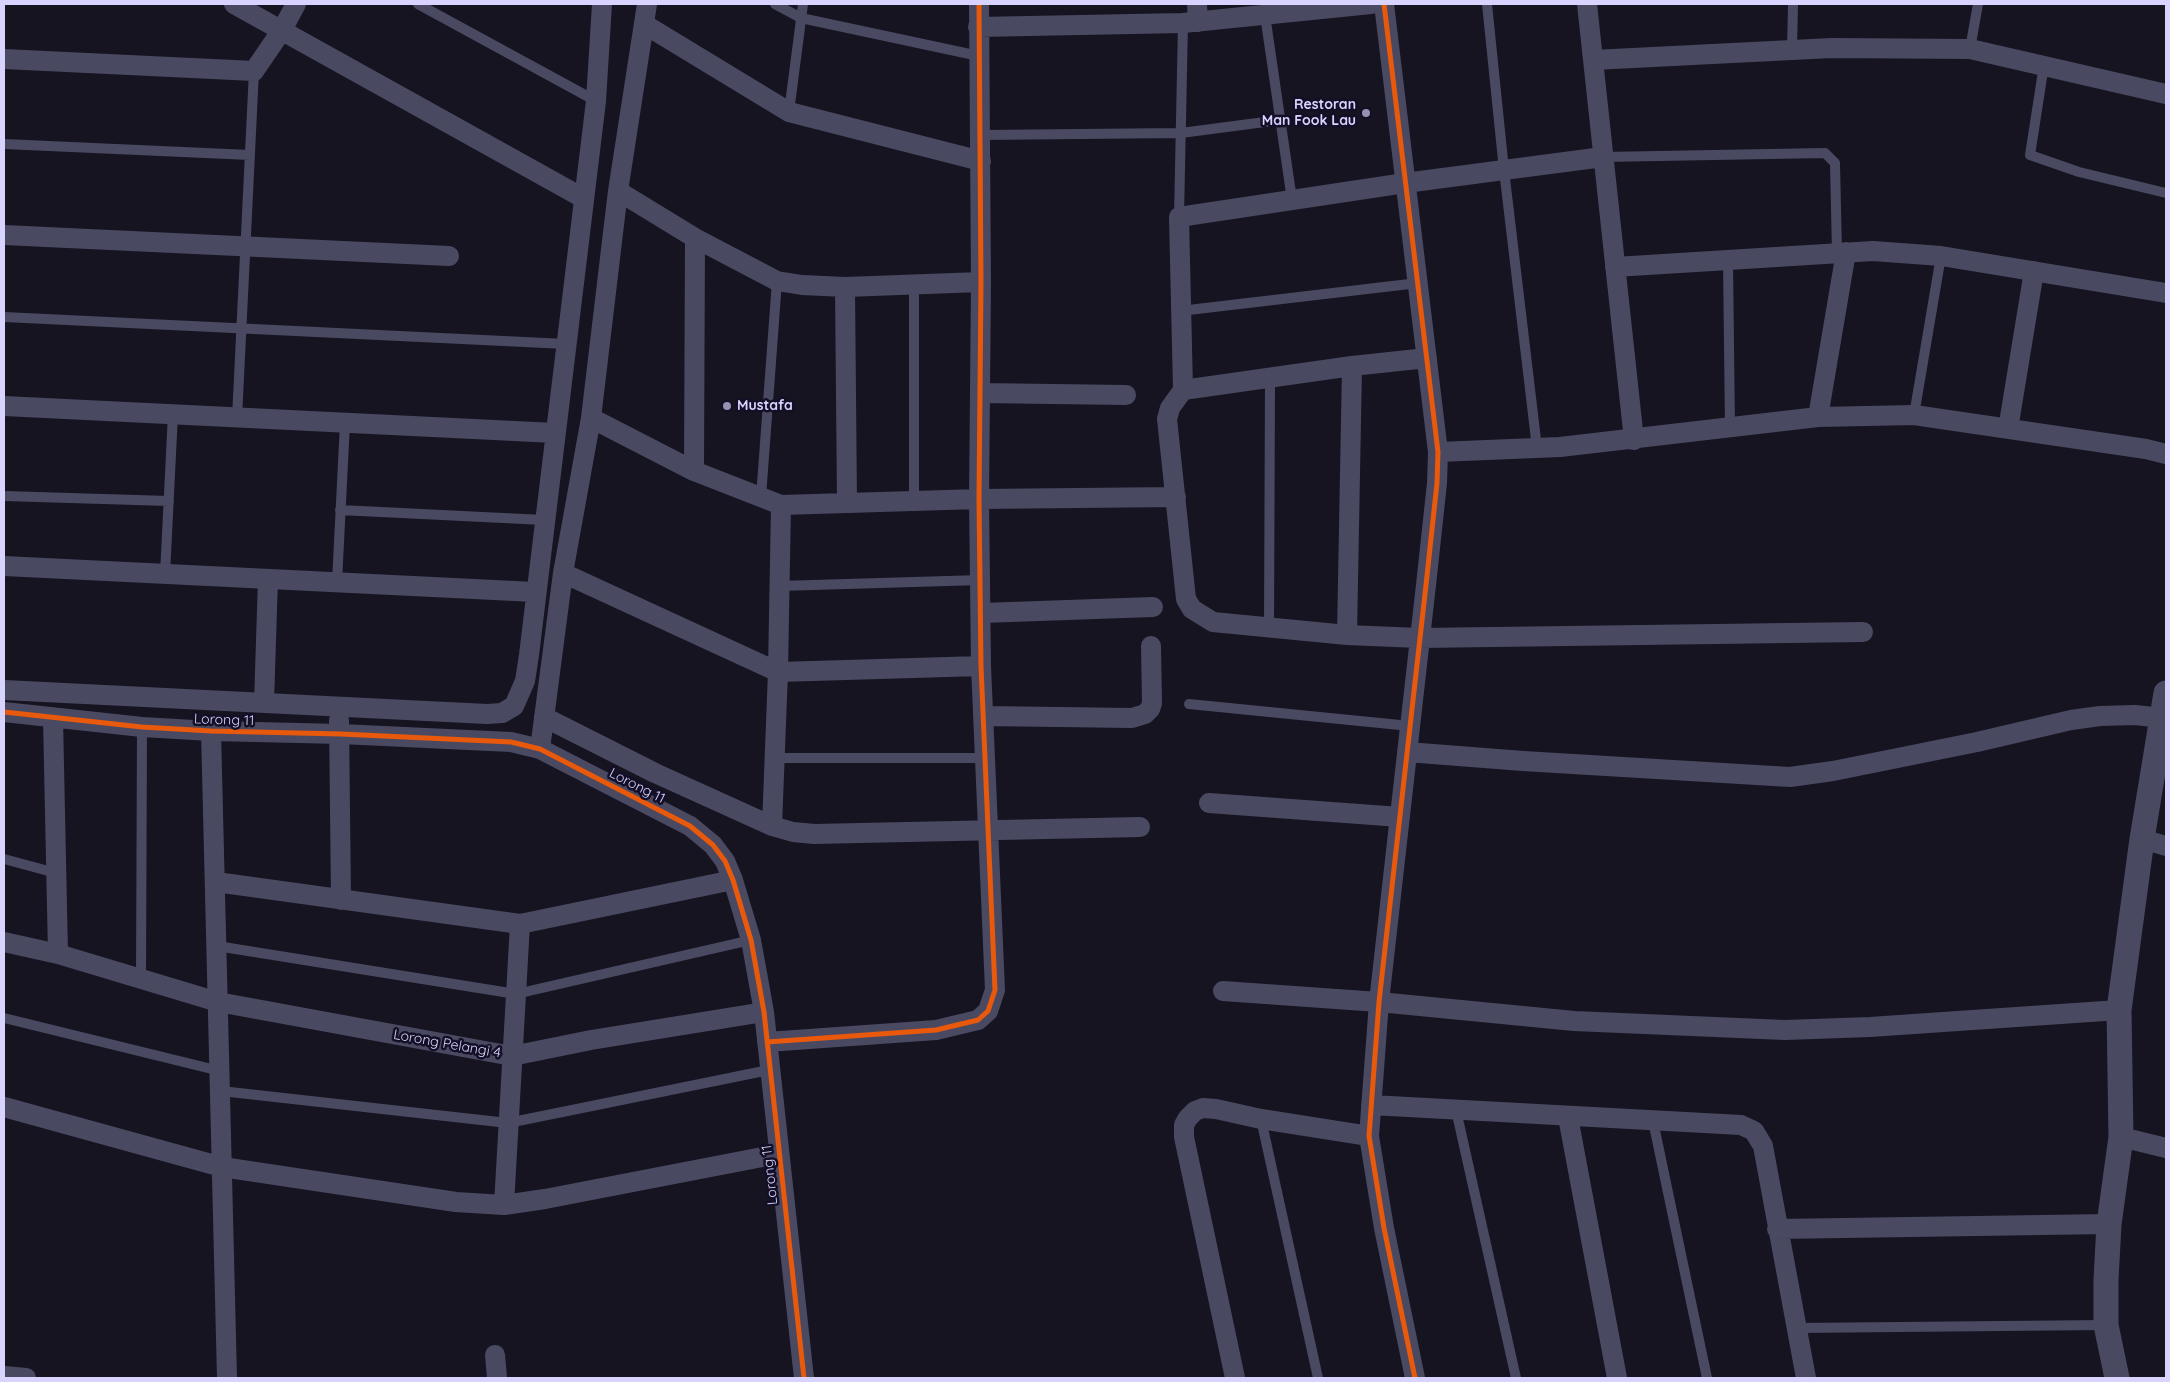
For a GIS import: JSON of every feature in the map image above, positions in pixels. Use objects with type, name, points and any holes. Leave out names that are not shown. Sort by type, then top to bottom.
[{"type":"street","points":[[234,4],[583,198]]},
{"type":"street","points":[[4,59],[254,71],[282,30],[296,4]]},
{"type":"street","points":[[540,749],[564,573],[591,418],[618,191],[647,4]]},
{"type":"street","points":[[767,1042],[936,1030],[978,1020],[988,1011],[995,990],[981,666],[982,612],[979,499],[981,134],[979,4]]},
{"type":"street","points":[[978,27],[1193,16],[1265,15],[1370,4]]},
{"type":"street","points":[[1384,4],[1438,452],[1437,483],[1380,1002],[1369,1136],[1384,1228],[1415,1378]]},
{"type":"street","points":[[1587,4],[1634,440]]},
{"type":"street","points":[[4,690],[487,714],[502,713],[514,706],[525,681],[596,101],[599,5]]},
{"type":"street","points":[[644,24],[789,112],[981,161]]},
{"type":"street","points":[[1593,60],[1792,50],[1874,48],[1970,49],[2166,94]]},
{"type":"street","points":[[1603,157],[1405,183],[1179,217],[1182,390],[1170,408],[1167,419],[1186,599],[1192,609],[1212,622],[1347,635],[1419,638],[1863,632]]},
{"type":"street","points":[[618,191],[695,238],[777,281],[802,285],[845,287],[981,282]]},
{"type":"street","points":[[4,235],[449,256]]},
{"type":"street","points":[[694,472],[695,238]]},
{"type":"street","points":[[1615,267],[1872,251],[1941,256],[2166,293]]},
{"type":"street","points":[[1818,417],[1841,252]]},
{"type":"street","points":[[2008,429],[2034,271]]},
{"type":"street","points":[[845,287],[848,503]]},
{"type":"street","points":[[566,344],[599,348]]},
{"type":"street","points":[[1182,390],[1352,366],[1427,358]]},
{"type":"street","points":[[1347,635],[1352,366]]},
{"type":"street","points":[[980,393],[1126,395]]},
{"type":"street","points":[[4,406],[555,433]]},
{"type":"street","points":[[1438,452],[1537,448],[1634,440],[1818,417],[1914,415],[2166,454]]},
{"type":"street","points":[[591,418],[694,472],[781,505],[979,499],[1176,497]]},
{"type":"street","points":[[772,826],[778,672],[781,505]]},
{"type":"street","points":[[4,566],[535,592]]},
{"type":"street","points":[[564,573],[778,672],[981,666]]},
{"type":"street","points":[[264,703],[268,579]]},
{"type":"street","points":[[982,612],[1153,607]]},
{"type":"street","points":[[984,716],[1132,718],[1145,714],[1150,709],[1152,703],[1151,646]]},
{"type":"street","points":[[2116,1378],[2106,1325],[2110,1224],[2121,1137],[2119,1010],[2142,840],[2166,693]]},
{"type":"street","points":[[338,706],[341,734],[341,900]]},
{"type":"street","name":"Lorong 11","points":[[4,712],[142,727],[511,742],[540,749],[690,826],[713,845],[725,861],[733,880],[751,940],[764,1012],[778,1154],[804,1378]]},
{"type":"street","points":[[1407,752],[1523,762],[1790,777],[1977,742],[2071,720],[2126,715],[2163,718]]},
{"type":"street","points":[[544,717],[655,773],[772,826],[794,832],[814,834],[1140,827]]},
{"type":"street","points":[[53,718],[58,954]]},
{"type":"street","points":[[211,731],[227,1378]]},
{"type":"street","points":[[1209,803],[1400,817]]},
{"type":"street","points":[[2142,840],[2166,846]]},
{"type":"street","points":[[216,882],[520,924],[733,880]]},
{"type":"street","points":[[504,1205],[520,924]]},
{"type":"street","name":"Lorong Pelangi 4","points":[[4,942],[58,954],[218,1002],[512,1056],[591,1040],[764,1012]]},
{"type":"street","points":[[1223,991],[1380,1002],[1574,1021],[1785,1030],[1870,1027],[2119,1010]]},
{"type":"street","points":[[1371,1105],[1741,1125],[1754,1131],[1763,1146],[1806,1378]]},
{"type":"street","points":[[4,1107],[222,1167],[456,1202],[504,1205],[545,1199],[778,1154]]},
{"type":"street","points":[[1235,1378],[1184,1137],[1184,1125],[1196,1111],[1203,1108],[1369,1136]]},
{"type":"street","points":[[1568,1117],[1617,1378]]},
{"type":"street","points":[[2121,1137],[2166,1148]]},
{"type":"street","points":[[1777,1229],[2110,1224]]},
{"type":"street","points":[[495,1355],[497,1378]]},
{"type":"street","points":[[4,1376],[26,1378]]},
{"type":"lane","points":[[418,4],[596,101]]},
{"type":"lane","points":[[776,4],[801,18],[979,56]]},
{"type":"lane","points":[[789,112],[803,4]]},
{"type":"lane","points":[[1487,4],[1504,170],[1537,448]]},
{"type":"lane","points":[[1792,50],[1794,4]]},
{"type":"lane","points":[[1970,49],[1978,4]]},
{"type":"lane","points":[[1265,15],[1292,200]]},
{"type":"lane","points":[[1179,217],[1181,133],[1193,16]]},
{"type":"lane","points":[[2044,65],[2030,155],[2078,172],[2166,193]]},
{"type":"lane","points":[[237,418],[254,71]]},
{"type":"lane","points":[[981,134],[1181,133],[1280,120]]},
{"type":"lane","points":[[4,144],[250,155]]},
{"type":"lane","points":[[1603,157],[1826,153],[1835,163],[1841,252]]},
{"type":"lane","points":[[1914,415],[1941,256]]},
{"type":"lane","points":[[1728,260],[1730,429]]},
{"type":"lane","points":[[761,497],[777,281]]},
{"type":"lane","points":[[1180,311],[1418,283]]},
{"type":"lane","points":[[914,284],[914,501]]},
{"type":"lane","points":[[4,317],[566,344]]},
{"type":"lane","points":[[1269,628],[1270,378]]},
{"type":"lane","points":[[165,574],[173,414]]},
{"type":"lane","points":[[337,582],[345,423]]},
{"type":"lane","points":[[4,496],[168,502]]},
{"type":"lane","points":[[340,510],[544,520]]},
{"type":"lane","points":[[779,586],[981,580]]},
{"type":"lane","points":[[1188,704],[1410,726]]},
{"type":"lane","points":[[141,980],[142,727]]},
{"type":"lane","points":[[775,758],[986,758]]},
{"type":"lane","points":[[4,859],[56,873]]},
{"type":"lane","points":[[217,946],[516,994],[751,940]]},
{"type":"lane","points":[[4,1018],[220,1071]]},
{"type":"lane","points":[[221,1091],[508,1123],[769,1070]]},
{"type":"lane","points":[[1456,1110],[1516,1378]]},
{"type":"lane","points":[[1261,1119],[1318,1378]]},
{"type":"lane","points":[[1653,1121],[1707,1378]]},
{"type":"lane","points":[[1796,1328],[2106,1325]]},
{"type":"cycle path","points":[[767,1042],[936,1030],[978,1020],[988,1011],[995,990],[981,666],[979,4]]},
{"type":"cycle path","points":[[1384,4],[1438,452],[1437,483],[1379,1002],[1369,1136],[1384,1228],[1415,1378]]},
{"type":"cycle path","points":[[4,712],[142,727],[511,742],[540,749],[690,826],[713,845],[725,861],[733,880],[751,940],[764,1012],[804,1378]]},
{"type":"place","name":"Restoran Man Fook Lau","points":[[1366,113]]},
{"type":"place","name":"Mustafa","points":[[727,406]]}]
